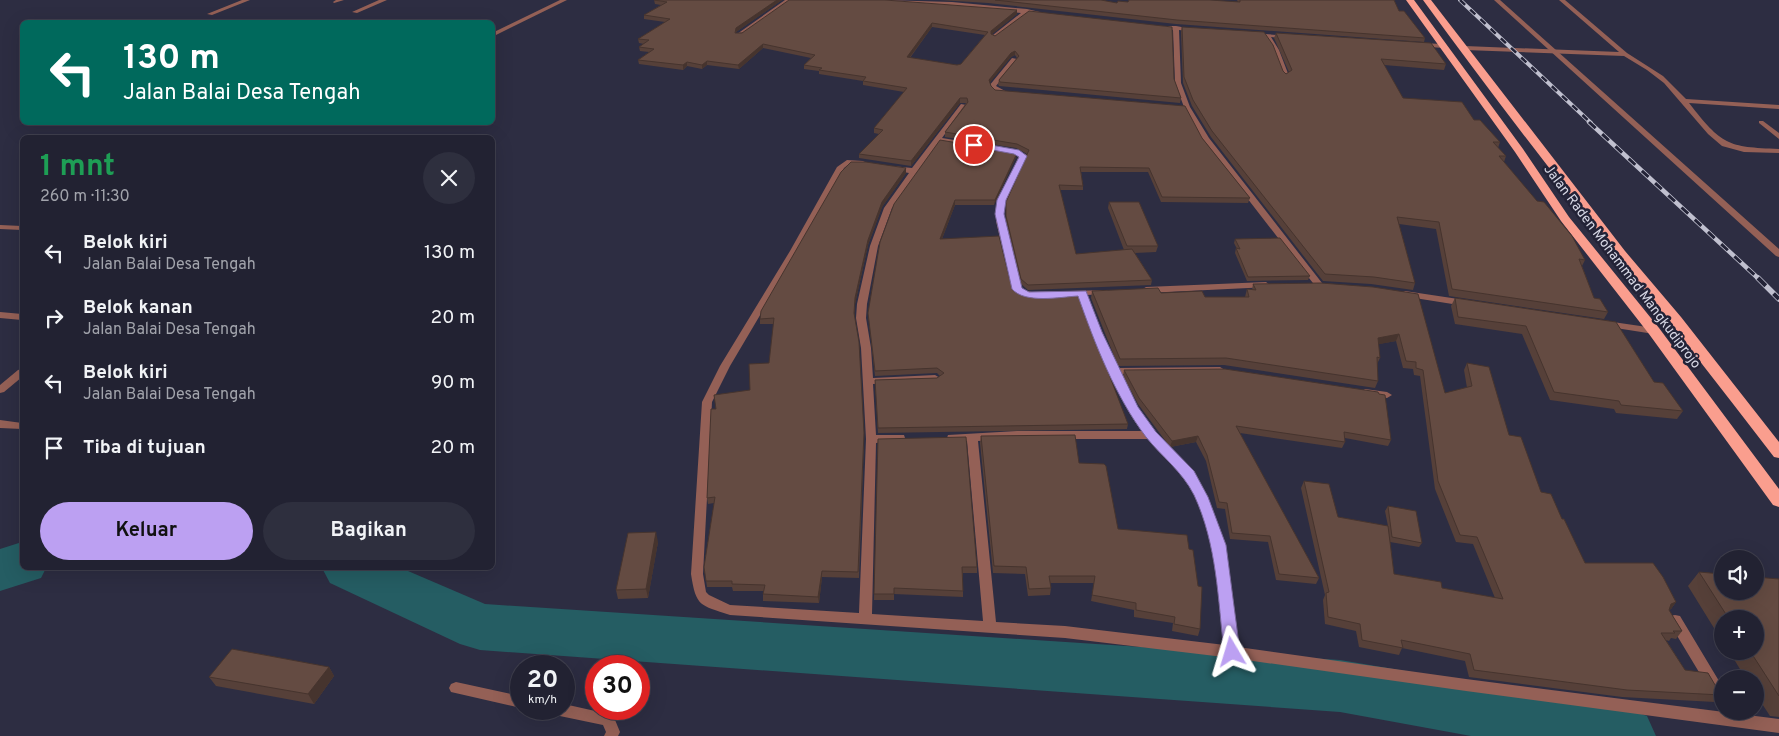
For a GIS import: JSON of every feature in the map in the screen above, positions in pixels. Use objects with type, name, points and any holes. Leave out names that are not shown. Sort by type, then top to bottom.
[{"type":"highway","name":"Jalan Raden Mohammad Mangkudiprojo","points":[[1410,0],[1519,151],[1565,219],[1654,331],[1779,501]]},
{"type":"highway","name":"Jalan Raden Mohammad Mangkudiprojo","points":[[1427,0],[1620,254],[1676,320],[1779,453]]},
{"type":"highway","points":[[1565,219],[1581,224],[1597,223]]},
{"type":"highway","points":[[1592,253],[1592,248],[1599,247],[1620,254]]},
{"type":"street","points":[[210,14],[247,0]]},
{"type":"street","points":[[355,12],[384,0]]},
{"type":"street","points":[[495,34],[564,0]]},
{"type":"street","points":[[739,35],[789,0]]},
{"type":"street","points":[[885,0],[1028,11],[1044,14]]},
{"type":"street","points":[[1497,0],[1779,254]]},
{"type":"street","points":[[1562,0],[1624,54],[1652,70],[1674,88],[1706,127],[1725,144],[1740,148],[1779,150]]},
{"type":"street","points":[[995,36],[1028,11]]},
{"type":"street","points":[[1148,25],[1203,30]]},
{"type":"street","points":[[1176,28],[1178,83],[1187,107],[1206,139],[1227,167],[1323,285],[1302,285]]},
{"type":"street","points":[[1249,34],[1297,37]]},
{"type":"street","points":[[1267,35],[1276,50],[1286,76]]},
{"type":"street","points":[[1414,44],[1443,46]]},
{"type":"street","points":[[1465,48],[1624,54]]},
{"type":"street","points":[[1013,92],[996,90],[992,86],[1014,59]]},
{"type":"street","points":[[1683,101],[1779,107]]},
{"type":"street","points":[[866,617],[871,439],[862,311],[874,246],[888,208],[963,105]]},
{"type":"street","points":[[1177,106],[1187,107]]},
{"type":"street","points":[[1761,122],[1779,137]]},
{"type":"street","points":[[937,139],[1022,154],[1022,159],[1001,200],[999,214],[1016,288],[1021,293],[1029,295],[1112,292]]},
{"type":"street","points":[[868,164],[847,162],[840,167],[794,251],[724,366],[706,402],[697,574],[700,594],[710,603],[730,610],[758,613],[866,617],[1065,632],[1714,714]]},
{"type":"street","points":[[886,167],[914,171]]},
{"type":"street","points":[[0,227],[20,228]]},
{"type":"street","points":[[1131,291],[1274,285]]},
{"type":"street","points":[[1390,292],[1478,305]]},
{"type":"street","points":[[1082,293],[1114,371],[1132,408],[1151,435],[1189,474],[1201,497],[1219,545],[1232,652]]},
{"type":"street","points":[[0,315],[20,317]]},
{"type":"street","points":[[1595,322],[1654,331]]},
{"type":"street","points":[[1114,371],[1193,369],[1233,371]]},
{"type":"street","points":[[0,390],[20,374]]},
{"type":"street","points":[[868,380],[937,378]]},
{"type":"street","points":[[1350,389],[1388,395]]},
{"type":"street","points":[[0,424],[20,426]]},
{"type":"street","points":[[944,438],[1017,435],[1151,435]]},
{"type":"street","points":[[871,439],[908,438]]},
{"type":"street","points":[[972,438],[990,625]]},
{"type":"street","points":[[1672,616],[1714,685]]},
{"type":"street","points":[[456,688],[510,700]]},
{"type":"street","points":[[575,713],[608,720],[613,732],[611,736]]},
{"type":"street","points":[[1751,720],[1779,726]]},
{"type":"building","points":[[654,0],[777,0],[736,28],[735,33],[742,33],[789,0],[885,0],[1017,10],[991,31],[991,34],[995,36],[1029,11],[1172,27],[1174,79],[1181,98],[1000,82],[999,80],[1019,56],[1015,51],[1011,53],[989,80],[995,90],[1185,106],[1202,138],[1250,198],[1162,197],[1149,168],[1080,167],[1083,186],[1059,185],[1076,254],[1132,249],[1152,280],[1028,285],[1021,279],[1006,216],[1006,202],[1029,150],[1017,144],[945,132],[968,102],[967,98],[960,98],[911,161],[859,154],[883,130],[874,128],[907,88],[863,81],[866,77],[819,70],[822,68],[804,65],[815,55],[763,44],[738,65],[707,61],[702,65],[687,62],[683,65],[638,60],[654,49],[639,47],[649,40],[638,39],[670,19],[644,15],[667,2]],"holes":[[[932,23],[988,32],[961,64],[957,65],[907,57]]]},
{"type":"building","points":[[995,0],[1101,0],[1117,3],[1118,1],[1128,2],[1129,0],[1240,2],[1240,0],[1394,0],[1399,11],[1404,11],[1425,38],[1177,20]]},
{"type":"building","points":[[1182,27],[1264,32],[1273,45],[1283,71],[1286,74],[1292,70],[1276,33],[1431,43],[1446,64],[1381,59],[1403,98],[1462,102],[1474,120],[1480,120],[1500,142],[1493,142],[1506,156],[1499,156],[1537,201],[1544,202],[1572,236],[1585,260],[1579,259],[1594,298],[1600,299],[1608,312],[1452,289],[1439,222],[1397,217],[1415,283],[1374,277],[1325,274],[1212,131],[1193,100],[1184,77]]},
{"type":"building","points":[[940,140],[1017,153],[995,200],[955,200],[940,239],[999,236],[1010,280],[1016,288],[1042,296],[1078,293],[1128,424],[878,428],[875,380],[937,378],[944,373],[937,368],[875,371],[868,313],[880,242],[894,204]]},
{"type":"building","points":[[851,162],[866,162],[906,168],[882,202],[868,240],[855,298],[854,313],[859,342],[864,433],[858,572],[822,571],[818,597],[763,594],[765,585],[732,584],[732,581],[706,581],[704,567],[715,497],[707,498],[711,409],[716,409],[714,395],[750,390],[749,364],[769,363],[774,318],[760,319],[761,311],[841,172]]},
{"type":"building","points":[[1109,202],[1139,202],[1158,246],[1127,246]]},
{"type":"building","points":[[1280,238],[1310,276],[1248,277],[1236,248],[1240,249],[1235,239]]},
{"type":"building","points":[[1321,283],[1373,287],[1418,294],[1445,393],[1472,386],[1467,363],[1489,367],[1509,435],[1521,437],[1541,492],[1551,494],[1585,563],[1653,563],[1663,577],[1676,602],[1671,604],[1669,610],[1682,631],[1661,633],[1685,670],[1708,673],[1714,683],[1714,695],[1627,690],[1474,670],[1470,654],[1401,640],[1403,648],[1362,640],[1360,624],[1328,617],[1326,593],[1329,592],[1304,481],[1329,484],[1338,517],[1388,526],[1394,574],[1441,582],[1442,588],[1503,599],[1477,537],[1460,535],[1438,481],[1423,370],[1416,368],[1416,362],[1406,361],[1399,334],[1378,338],[1380,358],[1377,357],[1378,381],[1226,358],[1120,359],[1092,291],[1158,288],[1161,293],[1202,291],[1205,297],[1249,297],[1247,289],[1256,290],[1253,284]]},
{"type":"building","points":[[1455,298],[1616,322],[1654,382],[1663,383],[1683,411],[1621,405],[1619,401],[1554,392],[1526,326],[1458,317]]},
{"type":"building","points":[[1225,369],[1378,392],[1385,395],[1391,440],[1344,432],[1345,442],[1236,426],[1319,578],[1279,574],[1270,536],[1232,533],[1227,503],[1219,502],[1207,455],[1198,436],[1172,441],[1139,398],[1124,370]]},
{"type":"building","points":[[1075,435],[1079,463],[1104,464],[1106,466],[1118,529],[1187,535],[1189,549],[1193,550],[1198,586],[1202,587],[1200,629],[1174,624],[1175,617],[1136,610],[1136,603],[1092,595],[1095,576],[1049,576],[1051,588],[1029,589],[1026,567],[994,566],[981,436]]},
{"type":"building","points":[[966,437],[977,567],[962,567],[963,591],[894,588],[894,594],[874,594],[878,439]]},
{"type":"building","points":[[1388,506],[1416,511],[1422,543],[1392,537]]},
{"type":"building","points":[[656,532],[646,589],[616,590],[628,533]]},
{"type":"building","points":[[1699,572],[1714,573],[1714,596]]},
{"type":"building","points":[[1764,578],[1779,579],[1779,696],[1756,660],[1764,660],[1764,610],[1723,610],[1717,600],[1764,600]]},
{"type":"building","points":[[232,649],[329,667],[308,694],[209,677]]},
{"type":"waterway","points":[[0,570],[20,564]]},
{"type":"waterway","points":[[353,570],[480,627],[1340,686],[1625,736]]},
{"type":"railway","points":[[1460,0],[1591,123]]},
{"type":"railway","points":[[1589,122],[1760,280]]},
{"type":"railway","points":[[1760,280],[1779,299]]},
{"type":"route","points":[[974,145],[1021,153],[1023,156],[1001,200],[999,214],[1017,289],[1023,294],[1029,295],[1082,293],[1097,332],[1132,408],[1151,435],[1189,474],[1201,497],[1219,545],[1232,652]]}]
